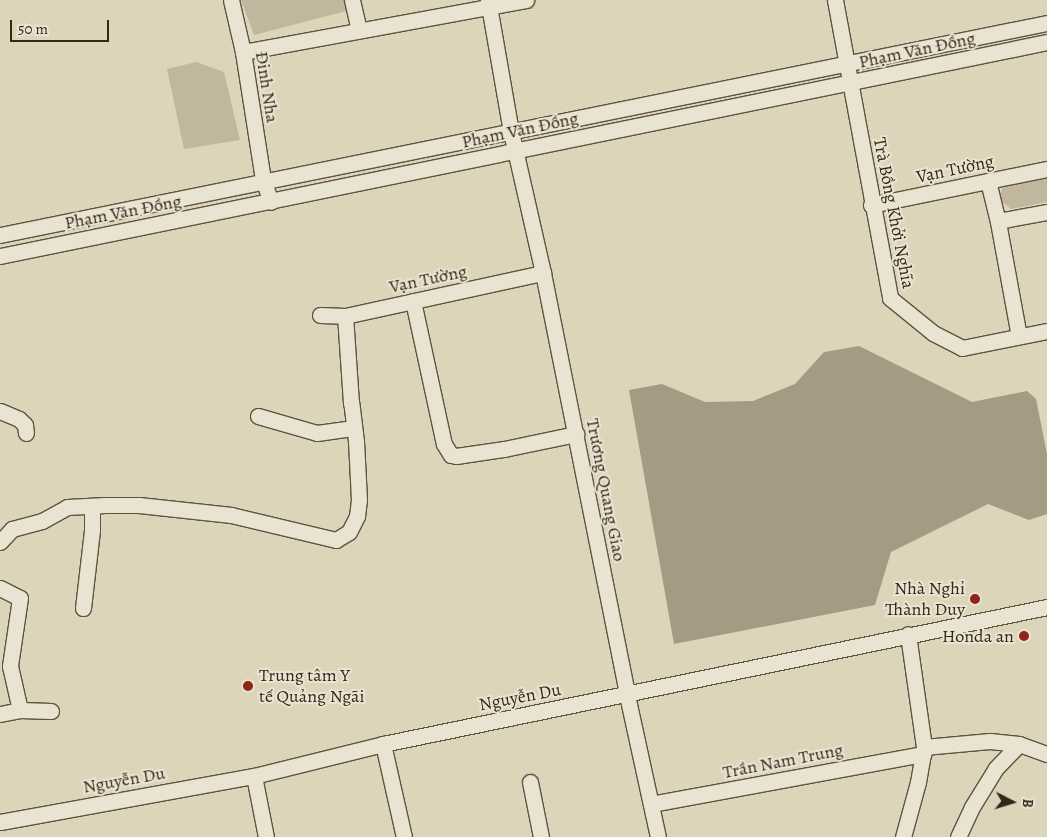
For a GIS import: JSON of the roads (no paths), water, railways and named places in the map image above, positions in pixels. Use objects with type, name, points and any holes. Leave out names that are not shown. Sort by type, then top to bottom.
[{"type":"street","name":"Đinh Nha","points":[[231,0],[243,52],[263,180],[271,202]]},
{"type":"street","points":[[352,0],[359,30]]},
{"type":"street","points":[[243,52],[489,4],[526,0]]},
{"type":"street","points":[[834,0],[847,64]]},
{"type":"street","points":[[489,4],[512,132]]},
{"type":"street","name":"Phạm Văn Đồng","points":[[0,235],[263,180],[512,132],[1047,23]]},
{"type":"street","name":"Phạm Văn Đồng","points":[[0,256],[271,202],[516,149],[1047,42]]},
{"type":"street","name":"Trà Bồng Khởi Nghĩa","points":[[847,64],[871,205],[890,298],[933,333],[962,348],[1047,331]]},
{"type":"street","name":"Trương Quang Giao","points":[[512,132],[543,273],[627,695],[658,837]]},
{"type":"street","name":"Vạn Tường","points":[[871,205],[1047,169]]},
{"type":"street","points":[[988,181],[998,221],[1019,336]]},
{"type":"street","points":[[998,221],[1047,212]]},
{"type":"street","points":[[21,230],[25,251]]},
{"type":"street","name":"Vạn Tường","points":[[320,315],[345,316],[543,273]]},
{"type":"street","points":[[413,301],[444,444],[451,455],[504,450],[576,434]]},
{"type":"street","points":[[0,542],[12,529],[42,521],[67,507],[92,506],[139,505],[232,516],[336,540],[349,532],[356,516],[359,500],[345,316]]},
{"type":"street","points":[[0,411],[19,419],[25,425],[26,433]]},
{"type":"street","points":[[258,416],[317,433],[354,428]]},
{"type":"street","points":[[83,608],[92,530],[92,506]]},
{"type":"street","points":[[0,588],[20,598],[10,666],[20,710]]},
{"type":"street","name":"Nguyễn Du","points":[[0,822],[254,776],[383,744],[627,695],[908,634],[1047,607]]},
{"type":"street","points":[[903,837],[924,750],[908,634]]},
{"type":"street","points":[[0,714],[20,710],[51,711]]},
{"type":"street","name":"Trần Nam Trung","points":[[650,804],[924,750],[990,741],[1019,744],[1047,754]]},
{"type":"street","points":[[383,744],[404,837]]},
{"type":"street","points":[[958,837],[972,807],[996,768],[1019,744]]},
{"type":"street","points":[[254,776],[266,837]]},
{"type":"street","points":[[530,782],[541,837]]},
{"type":"place","name":"Nhà Nghỉ Thành Duy","points":[[975,599]]},
{"type":"place","name":"Honda an","points":[[1024,636]]},
{"type":"place","name":"Trung tâm Y tế Quảng Ngãi","points":[[248,686]]}]
